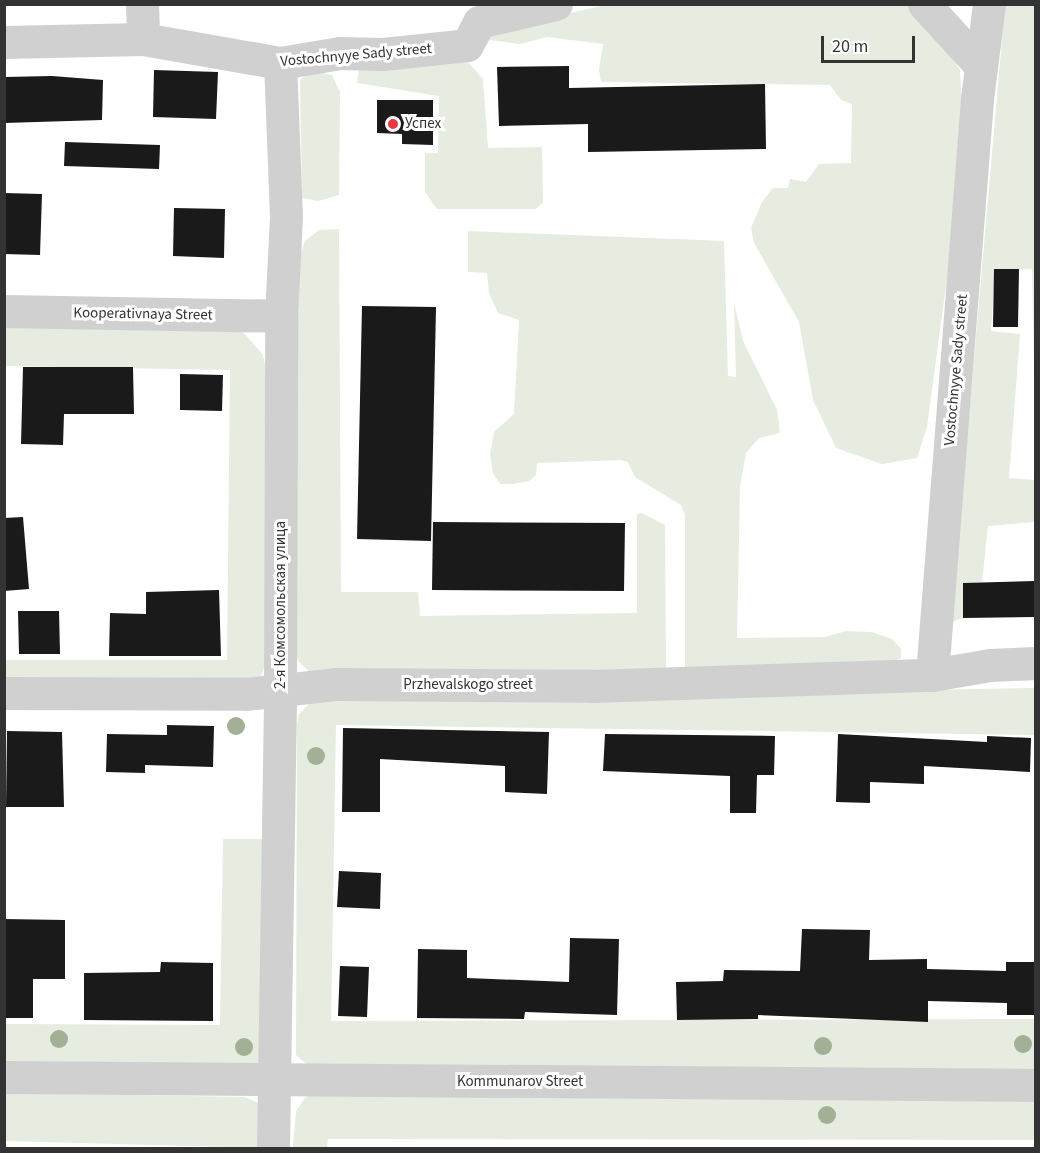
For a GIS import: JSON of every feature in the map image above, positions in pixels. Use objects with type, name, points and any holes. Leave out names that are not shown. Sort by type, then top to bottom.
[{"type":"street","points":[[142,4],[143,39]]},
{"type":"street","name":"Vostochnyye Sady street","points":[[4,42],[143,39],[280,63],[340,53],[383,54],[467,45],[477,13],[556,4]]},
{"type":"street","points":[[924,4],[981,66]]},
{"type":"street","name":"Vostochnyye Sady street","points":[[932,675],[981,66],[989,4]]},
{"type":"street","name":"2-я Комсомольская улица","points":[[273,1149],[280,688],[281,316],[286,217],[280,63]]},
{"type":"street","name":"Kooperativnaya Street","points":[[4,311],[281,316]]},
{"type":"street","name":"Przhevalskogo street","points":[[4,693],[244,694],[280,688],[337,684],[592,686],[932,675],[990,665],[1035,663]]},
{"type":"street","name":"Kommunarov Street","points":[[4,1077],[1035,1085]]},
{"type":"shaded area","points":[[605,5],[911,5],[933,29],[960,70],[962,114],[950,256],[927,427],[917,458],[882,464],[836,448],[813,400],[799,322],[754,243],[751,228],[762,202],[773,188],[788,188],[790,179],[806,182],[819,164],[851,163],[852,104],[841,100],[830,85],[601,82],[599,70],[603,44],[547,37],[520,44],[490,40],[484,33]]},
{"type":"shaded area","points":[[1005,5],[1035,5],[1035,426],[1032,269],[995,270],[991,331],[1020,334],[1009,478],[1035,480],[1035,522],[988,526],[982,582],[963,583],[963,618],[951,622]]},
{"type":"shaded area","points":[[467,61],[483,79],[488,148],[542,147],[543,203],[535,209],[437,209],[425,192],[425,153],[438,153],[439,96],[357,83],[359,68]]},
{"type":"shaded area","points":[[311,71],[332,75],[340,92],[339,195],[318,201],[302,198],[300,80]]},
{"type":"shaded area","points":[[339,229],[341,592],[418,592],[420,616],[637,613],[637,514],[642,513],[665,525],[666,671],[310,672],[299,662],[293,645],[292,311],[298,261],[305,241],[319,230]]},
{"type":"shaded area","points":[[468,231],[724,241],[728,376],[736,377],[734,303],[743,341],[777,410],[780,433],[759,438],[746,453],[740,486],[737,638],[825,637],[846,631],[872,632],[892,639],[901,649],[901,658],[870,670],[685,671],[685,515],[681,505],[635,477],[628,462],[621,460],[537,463],[536,475],[529,481],[513,484],[500,484],[493,473],[490,454],[494,432],[514,414],[519,320],[498,313],[489,293],[487,273],[468,272]]},
{"type":"shaded area","points":[[5,323],[230,327],[244,333],[263,355],[267,374],[267,661],[259,680],[5,683],[5,660],[227,660],[230,370],[5,366]]},
{"type":"shaded area","points":[[1035,688],[1035,735],[336,725],[331,1021],[1035,1019],[1035,1072],[309,1066],[296,1055],[297,724],[299,714],[312,701]]},
{"type":"shaded area","points":[[223,839],[267,839],[260,1065],[5,1068],[5,1024],[220,1025]]},
{"type":"shaded area","points":[[5,1093],[245,1097],[265,1106],[266,1148],[5,1141]]},
{"type":"shaded area","points":[[313,1094],[1036,1099],[1035,1140],[328,1139],[327,1148],[293,1148],[296,1111],[305,1098]]},
{"type":"building","points":[[569,66],[569,88],[765,84],[766,149],[588,152],[588,124],[499,126],[497,67]]},
{"type":"building","points":[[154,70],[218,72],[216,119],[153,117]]},
{"type":"building","points":[[52,76],[103,80],[102,120],[4,123],[4,77]]},
{"type":"building","points":[[377,100],[433,100],[433,145],[402,144],[402,134],[377,133]]},
{"type":"building","points":[[65,142],[160,145],[159,169],[64,166]]},
{"type":"building","points":[[4,193],[42,194],[40,255],[4,254]]},
{"type":"building","points":[[174,208],[225,209],[224,258],[173,256]]},
{"type":"building","points":[[994,269],[1019,269],[1018,327],[993,327]]},
{"type":"building","points":[[362,306],[436,307],[431,541],[357,539]]},
{"type":"building","points":[[23,367],[133,367],[134,414],[64,414],[63,445],[21,444]]},
{"type":"building","points":[[180,374],[223,375],[222,411],[180,410]]},
{"type":"building","points":[[23,517],[29,589],[4,591],[4,518]]},
{"type":"building","points":[[433,522],[625,523],[624,591],[432,590]]},
{"type":"building","points":[[1035,581],[1035,617],[963,618],[963,583]]},
{"type":"building","points":[[219,590],[221,656],[109,656],[110,613],[146,614],[146,592]]},
{"type":"building","points":[[18,611],[59,611],[60,654],[19,654]]},
{"type":"building","points":[[167,725],[214,726],[213,767],[145,765],[145,773],[106,772],[107,734],[167,735]]},
{"type":"building","points":[[343,728],[549,732],[547,794],[505,792],[505,766],[380,759],[380,812],[342,812]]},
{"type":"building","points":[[7,731],[62,732],[64,807],[6,807]]},
{"type":"building","points":[[605,734],[775,736],[774,775],[757,775],[756,813],[730,813],[730,776],[603,771]]},
{"type":"building","points":[[838,734],[987,742],[987,736],[1031,738],[1030,772],[924,766],[924,784],[870,782],[870,803],[836,802]]},
{"type":"building","points":[[339,871],[381,873],[380,909],[337,907]]},
{"type":"building","points":[[4,919],[65,920],[65,979],[33,979],[33,1018],[4,1018]]},
{"type":"building","points":[[802,929],[870,930],[869,960],[927,959],[927,969],[1006,971],[1006,962],[1035,962],[1035,1015],[1007,1015],[1007,1003],[928,1001],[928,1022],[758,1015],[758,1019],[677,1020],[676,982],[723,981],[724,970],[800,971]]},
{"type":"building","points":[[570,938],[619,939],[617,1015],[525,1012],[524,1019],[417,1018],[418,949],[467,950],[467,978],[569,982]]},
{"type":"building","points":[[161,962],[213,963],[213,1021],[84,1020],[84,973],[160,972]]},
{"type":"building","points":[[340,966],[369,967],[367,1017],[338,1016]]},
{"type":"place","name":"Успех","points":[[393,124]]}]
